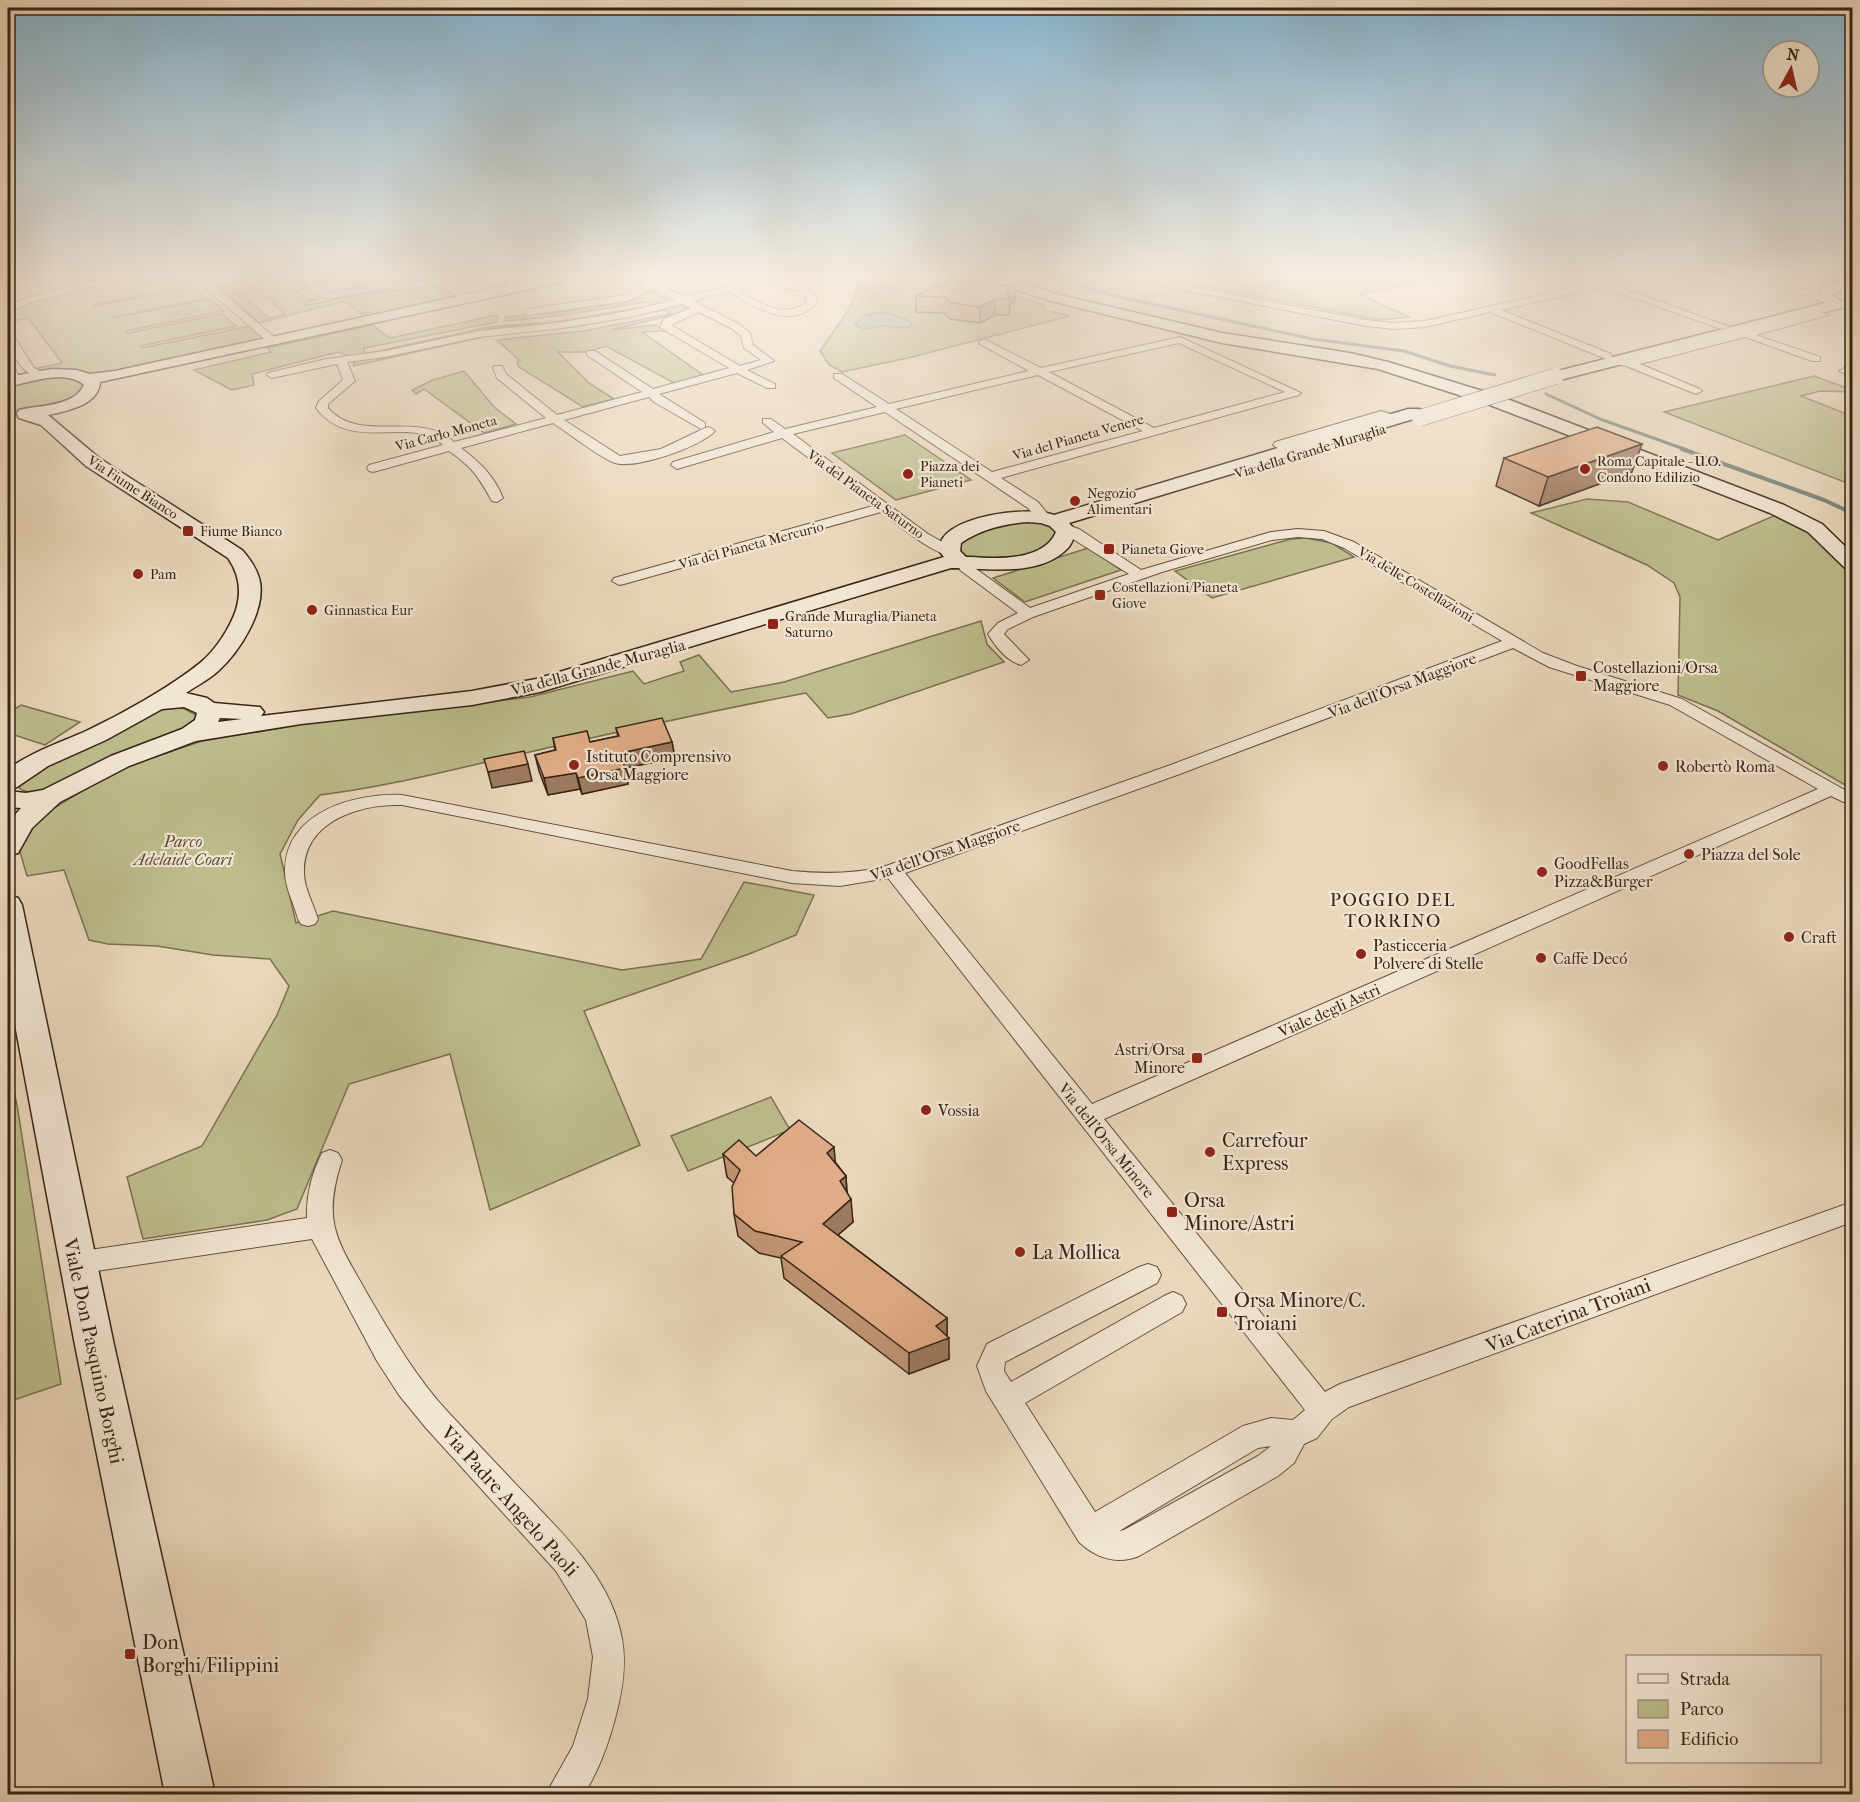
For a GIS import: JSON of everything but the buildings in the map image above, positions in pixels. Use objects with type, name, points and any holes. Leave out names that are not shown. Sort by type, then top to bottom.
[{"type":"street","points":[[26,363],[30,370],[40,375]]},
{"type":"street","points":[[9,382],[40,375],[69,374],[91,382],[175,363]]},
{"type":"street","points":[[272,375],[327,363]]},
{"type":"street","points":[[342,363],[350,380],[323,403],[323,411],[330,418],[360,428],[439,435],[476,465],[491,483],[497,498]]},
{"type":"street","points":[[498,368],[501,376],[555,419],[618,460],[653,456],[686,443],[705,428],[658,400],[606,363]]},
{"type":"street","points":[[729,363],[771,386]]},
{"type":"street","name":"Via Carlo Moneta","points":[[373,468],[762,363]]},
{"type":"street","points":[[1023,363],[1153,432]]},
{"type":"street","points":[[677,465],[784,433],[1072,363]]},
{"type":"street","name":"Via del Pianeta Venere","points":[[990,477],[1295,393],[1234,363]]},
{"type":"street","points":[[1374,363],[1489,399],[1800,519],[1817,529],[1852,564]]},
{"type":"street","name":"Via della Grande Muraglia","points":[[1057,524],[1288,451],[1591,363]]},
{"type":"street","points":[[1629,363],[1696,391]]},
{"type":"street","points":[[8,364],[14,376],[9,382]]},
{"type":"street","points":[[838,376],[1033,505],[1057,524],[1074,532],[1141,576]]},
{"type":"street","points":[[8,415],[51,415],[84,397],[92,390],[91,382]]},
{"type":"street","name":"Via Fiume Bianco","points":[[51,415],[67,441],[92,461],[227,548],[241,561],[250,582],[250,604],[238,632],[209,667]]},
{"type":"street","name":"Via della Grande Muraglia","points":[[956,557],[949,545],[953,539],[983,523],[1019,517],[1057,524],[1410,416]]},
{"type":"street","name":"Via del Pianeta Saturno","points":[[767,421],[923,537],[956,557],[965,567],[1028,614]]},
{"type":"street","name":"Via del Pianeta Mercurio","points":[[619,581],[884,507]]},
{"type":"street","name":"Via della Grande Muraglia","points":[[154,705],[180,700],[204,707],[254,712],[519,679],[644,646],[956,557],[1000,564],[1038,557],[1061,544],[1066,535],[1057,524]]},
{"type":"street","name":"Via delle Costellazioni","points":[[1021,660],[1000,643],[996,634],[1003,626],[1028,614],[1275,535],[1299,533],[1324,535],[1359,550],[1514,642],[1554,663],[1645,690],[1676,702],[1852,801]]},
{"type":"street","name":"Via della Grande Muraglia","points":[[51,796],[120,761],[191,734],[301,717],[459,700],[540,685],[956,557]]},
{"type":"street","name":"Via dell'Orsa Maggiore","points":[[308,919],[294,870],[295,857],[302,840],[332,814],[356,803],[379,798],[405,800],[800,878],[847,879],[892,870],[1182,768],[1514,642]]},
{"type":"street","points":[[8,774],[154,705],[209,667]]},
{"type":"street","points":[[191,734],[206,723],[209,717],[204,707],[201,688],[209,667]]},
{"type":"street","points":[[8,782],[31,765]]},
{"type":"street","name":"Viale degli Astri","points":[[1088,1116],[1833,789]]},
{"type":"street","points":[[8,799],[27,801],[51,796]]},
{"type":"street","points":[[8,847],[21,823],[51,796]]},
{"type":"street","name":"Via dell'Orsa Minore","points":[[892,870],[1323,1410]]},
{"type":"street","name":"Viale Don Pasquino Borghi","points":[[8,905],[12,968],[34,1037],[76,1263],[190,1794]]},
{"type":"street","points":[[76,1263],[320,1227],[322,1189],[330,1160]]},
{"type":"street","name":"Via Caterina Troiani","points":[[1007,1399],[1090,1531],[1096,1538],[1111,1546],[1128,1545],[1268,1466],[1284,1453],[1294,1434],[1307,1428],[1323,1410],[1340,1397],[1852,1212]]},
{"type":"street","name":"Via Padre Angelo Paoli","points":[[320,1227],[380,1343],[400,1373],[436,1419],[567,1560],[584,1585],[603,1622],[610,1651],[608,1685],[586,1756],[563,1794]]},
{"type":"street","points":[[1148,1275],[996,1353],[990,1361],[989,1370],[1007,1399],[1173,1304]]},
{"type":"green space","points":[[62,363],[152,363],[95,375],[81,371],[40,371],[38,368]]},
{"type":"green space","points":[[224,363],[295,363],[252,374],[254,385],[232,390],[194,370]]},
{"type":"green space","points":[[517,363],[569,363],[589,383],[614,399],[583,407],[519,367]]},
{"type":"green space","points":[[637,363],[686,363],[703,375],[674,383]]},
{"type":"green space","points":[[828,363],[884,363],[842,372]]},
{"type":"green space","points":[[464,371],[494,407],[516,424],[484,433],[424,389],[416,394],[412,390],[433,380]]},
{"type":"green space","points":[[1814,376],[1852,390],[1852,392],[1820,391],[1801,396],[1852,416],[1852,485],[1664,412]]},
{"type":"green space","points":[[58,377],[80,381],[83,386],[82,391],[57,405],[27,411],[8,411],[8,386]]},
{"type":"green space","points":[[905,435],[971,480],[896,500],[832,453]]},
{"type":"green space","points":[[1587,499],[1628,502],[1718,540],[1778,514],[1814,533],[1852,571],[1852,789],[1718,711],[1678,695],[1680,597],[1674,583],[1647,565],[1531,513]]},
{"type":"green space","points":[[1026,520],[1048,524],[1057,532],[1054,542],[1024,557],[972,559],[960,552],[957,542],[974,531]]},
{"type":"green space","points":[[1306,538],[1332,543],[1354,557],[1212,598],[1175,571],[1291,539]]},
{"type":"green space","points":[[1088,548],[1121,570],[1025,602],[993,578]]},
{"type":"green space","name":"Parco Adelaide Coari","points":[[981,621],[987,644],[1004,662],[851,714],[828,718],[806,693],[663,722],[395,782],[320,795],[298,820],[280,854],[296,923],[333,911],[622,970],[701,959],[744,882],[814,895],[796,935],[749,954],[584,1011],[640,1145],[490,1210],[450,1054],[349,1084],[297,1209],[267,1220],[143,1239],[127,1177],[202,1146],[277,1015],[289,986],[270,959],[213,955],[157,946],[108,944],[89,940],[64,870],[27,876],[18,845],[38,818],[93,784],[128,766],[202,741],[297,725],[530,697],[633,671],[644,684],[684,671],[680,662],[699,655],[731,692],[784,682]]},
{"type":"green space","points":[[21,705],[80,722],[45,745],[8,733],[8,713]]},
{"type":"green space","points":[[183,708],[196,715],[196,718],[181,732],[54,790],[30,793],[20,789],[19,784],[26,776],[157,710]]},
{"type":"green space","points":[[8,1062],[17,1105],[61,1384],[8,1402]]},
{"type":"green space","points":[[771,1097],[790,1130],[688,1171],[671,1136]]},
{"type":"waterway","points":[[1441,363],[1495,375]]},
{"type":"waterway","points":[[1546,394],[1600,419],[1687,450]]},
{"type":"waterway","points":[[1682,449],[1824,500],[1852,513]]},
{"type":"place","name":"Roma Capitale - U.O. Condono Edilizio","points":[[1585,469]]},
{"type":"place","name":"Piazza dei Pianeti","points":[[908,474]]},
{"type":"place","name":"Negozio Alimentari","points":[[1075,501]]},
{"type":"place","name":"Fiume Bianco","points":[[188,531]]},
{"type":"place","name":"Pianeta Giove","points":[[1109,549]]},
{"type":"place","name":"Pam","points":[[138,574]]},
{"type":"place","name":"Costellazioni/Pianeta Giove","points":[[1100,595]]},
{"type":"place","name":"Ginnastica Eur","points":[[312,610]]},
{"type":"place","name":"Grande Muraglia/Pianeta Saturno","points":[[773,624]]},
{"type":"place","name":"Costellazioni/Orsa Maggiore","points":[[1581,676]]},
{"type":"place","name":"Istituto Comprensivo Orsa Maggiore","points":[[574,765]]},
{"type":"place","name":"Robertò Roma","points":[[1663,766]]},
{"type":"place","name":"Piazza del Sole","points":[[1689,854]]},
{"type":"place","name":"GoodFellas Pizza&Burger","points":[[1542,872]]},
{"type":"place","name":"Craft","points":[[1789,937]]},
{"type":"place","name":"Pasticceria Polvere di Stelle","points":[[1361,954]]},
{"type":"place","name":"Caffe Decó","points":[[1541,958]]},
{"type":"place","name":"Astri/Orsa Minore","points":[[1197,1058]]},
{"type":"place","name":"Vossia","points":[[926,1110]]},
{"type":"place","name":"Carrefour Express","points":[[1210,1152]]},
{"type":"place","name":"Orsa Minore/Astri","points":[[1172,1212]]},
{"type":"place","name":"La Mollica","points":[[1020,1252]]},
{"type":"place","name":"Orsa Minore/C. Troiani","points":[[1222,1312]]},
{"type":"place","name":"Don Borghi/Filippini","points":[[130,1654]]},
{"type":"district","name":"POGGIO DEL TORRINO","points":[[1393,910]]}]
